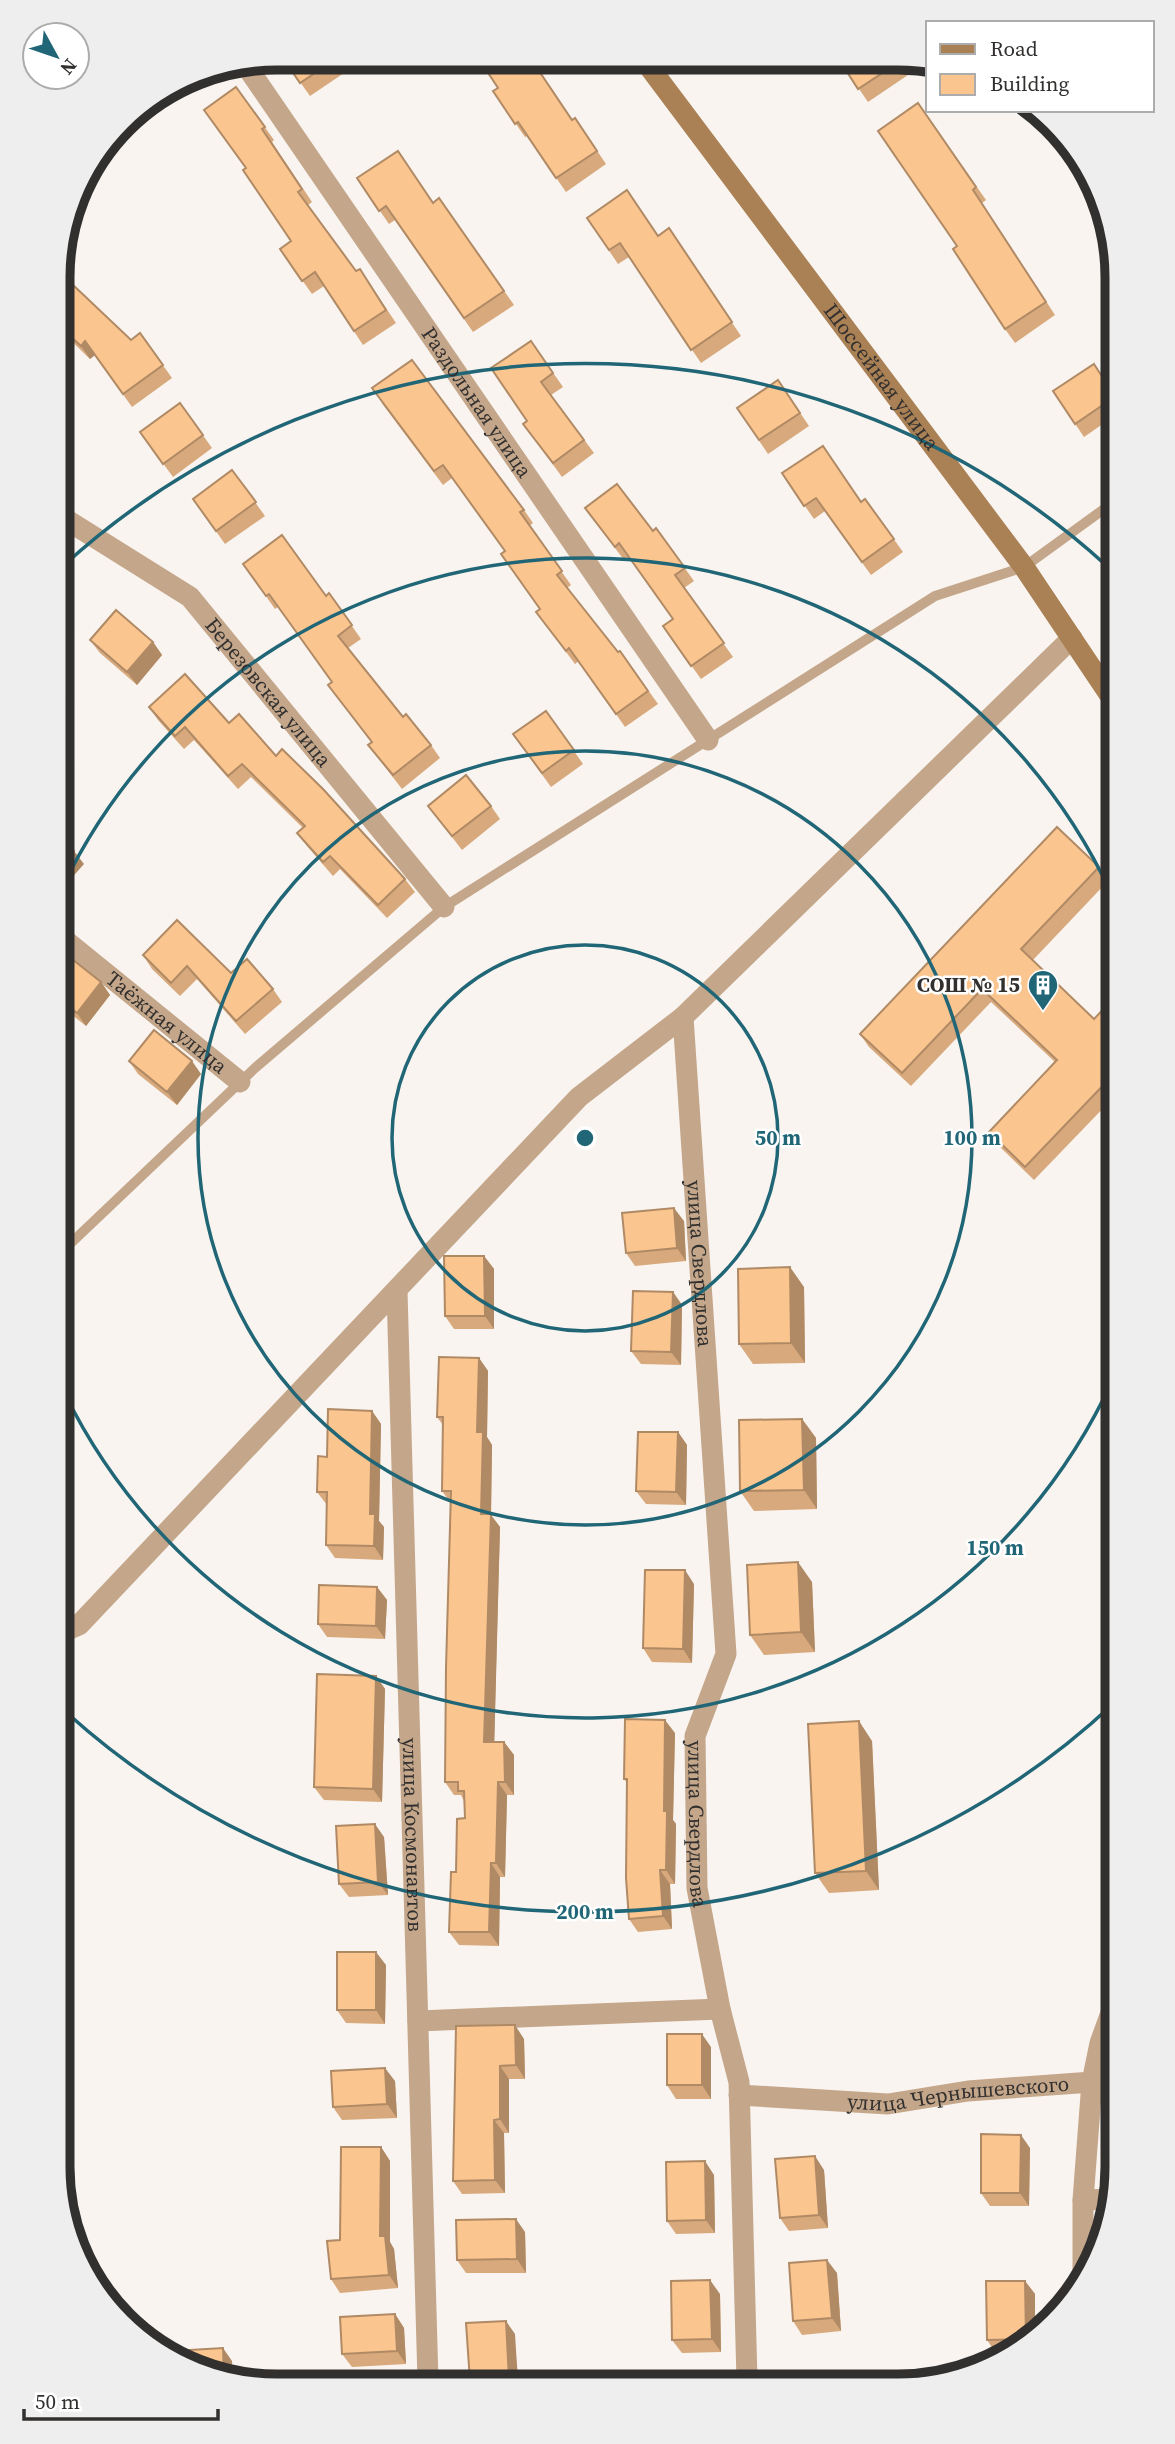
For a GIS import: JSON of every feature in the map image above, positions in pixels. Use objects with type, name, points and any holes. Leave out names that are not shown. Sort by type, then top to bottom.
[{"type":"street","name":"Шоссейная улица","points":[[651,70],[1024,567],[1105,688]]},
{"type":"street","name":"Раздольная улица","points":[[250,72],[708,740]]},
{"type":"street","name":"Березовская улица","points":[[70,522],[190,597],[444,906]]},
{"type":"street","points":[[70,1629],[79,1625],[579,1097],[683,1017],[1072,638]]},
{"type":"street","name":"Таёжная улица","points":[[70,944],[240,1082]]},
{"type":"street","name":"улица Свердлова","points":[[683,1017],[726,1654],[695,1736],[697,1888],[720,2009],[739,2082],[747,2374]]},
{"type":"street","name":"улица Космонавтов","points":[[397,1291],[428,2374]]},
{"type":"street","points":[[418,2021],[720,2009]]},
{"type":"street","name":"улица Чернышевского","points":[[739,2095],[888,2104],[968,2091],[1092,2082],[1105,2029]]},
{"type":"street","points":[[1083,2258],[1083,2200],[1092,2082]]},
{"type":"street","points":[[1083,2200],[1102,2199]]},
{"type":"lane","points":[[70,1243],[240,1082],[444,906],[935,596],[1024,567],[1105,508]]},
{"type":"building","points":[[291,70],[319,70],[300,83]]},
{"type":"building","points":[[486,70],[538,70],[597,151],[556,178],[493,91],[498,88]]},
{"type":"building","points":[[846,70],[887,70],[858,89]]},
{"type":"building","points":[[236,87],[265,127],[262,129],[302,189],[298,192],[356,271],[360,269],[386,310],[354,331],[315,272],[302,281],[280,249],[291,241],[243,170],[246,168],[204,110]]},
{"type":"building","points":[[918,103],[976,187],[973,190],[1046,302],[1005,329],[953,249],[957,246],[878,131]]},
{"type":"building","points":[[398,151],[433,203],[439,198],[504,291],[464,318],[386,206],[379,211],[357,178]]},
{"type":"building","points":[[627,190],[658,236],[669,228],[732,322],[691,350],[620,243],[609,250],[587,218]]},
{"type":"building","points":[[72,284],[131,340],[140,333],[163,365],[123,394],[85,341],[81,346],[70,336]]},
{"type":"building","points":[[531,341],[553,373],[541,382],[584,440],[553,463],[523,424],[527,421],[491,368]]},
{"type":"building","points":[[412,360],[524,510],[520,512],[562,571],[557,575],[618,652],[620,651],[648,691],[616,714],[569,648],[566,651],[536,612],[540,609],[501,554],[505,551],[443,465],[434,471],[372,388]]},
{"type":"building","points":[[1094,364],[1105,381],[1105,403],[1075,424],[1053,391]]},
{"type":"building","points":[[778,380],[800,413],[759,440],[737,408]]},
{"type":"building","points":[[180,403],[203,435],[163,464],[140,432]]},
{"type":"building","points":[[823,446],[861,502],[865,499],[894,539],[862,562],[816,498],[804,506],[782,473]]},
{"type":"building","points":[[232,470],[256,502],[216,531],[193,499]]},
{"type":"building","points":[[617,484],[653,531],[656,528],[685,568],[675,575],[724,643],[691,666],[663,626],[673,619],[619,543],[615,547],[585,508]]},
{"type":"building","points":[[282,535],[326,596],[329,593],[352,625],[338,636],[403,717],[406,714],[431,745],[393,775],[368,745],[372,742],[328,685],[332,682],[269,594],[266,596],[243,564]]},
{"type":"building","points":[[116,610],[153,642],[127,672],[90,640]]},
{"type":"building","points":[[185,674],[229,723],[239,714],[276,756],[282,749],[323,789],[405,879],[378,905],[330,856],[323,862],[297,833],[305,826],[242,764],[228,776],[185,727],[175,736],[149,707]]},
{"type":"building","points":[[546,711],[574,750],[542,773],[513,734]]},
{"type":"building","points":[[466,775],[491,806],[452,836],[428,806]]},
{"type":"building","name":"СОШ № 15","points":[[1057,827],[1099,867],[1021,949],[1094,1019],[1105,1007],[1105,1083],[1025,1167],[989,1132],[1057,1060],[982,989],[902,1073],[860,1034]]},
{"type":"building","points":[[177,920],[231,973],[247,959],[273,989],[236,1021],[187,966],[171,983],[143,955]]},
{"type":"building","points":[[70,958],[101,982],[77,1013],[70,1007]]},
{"type":"building","points":[[154,1030],[192,1061],[167,1092],[129,1061]]},
{"type":"building","points":[[674,1208],[677,1248],[626,1253],[622,1213]]},
{"type":"building","points":[[444,1256],[484,1256],[485,1316],[445,1316]]},
{"type":"building","points":[[790,1267],[791,1343],[739,1344],[738,1269]]},
{"type":"building","points":[[633,1291],[673,1292],[671,1352],[631,1351]]},
{"type":"building","points":[[439,1357],[479,1358],[477,1432],[483,1432],[481,1514],[491,1514],[484,1742],[504,1742],[505,1782],[498,1782],[496,1863],[491,1863],[489,1932],[449,1932],[451,1872],[456,1872],[457,1819],[465,1818],[464,1791],[458,1791],[458,1782],[445,1782],[451,1491],[442,1491],[443,1417],[437,1417]]},
{"type":"building","points":[[328,1409],[372,1411],[370,1514],[375,1514],[374,1546],[326,1545],[327,1492],[317,1492],[318,1456],[327,1457]]},
{"type":"building","points":[[802,1419],[804,1490],[740,1491],[739,1420]]},
{"type":"building","points":[[638,1432],[678,1432],[676,1492],[636,1491]]},
{"type":"building","points":[[798,1562],[801,1632],[750,1635],[747,1565]]},
{"type":"building","points":[[645,1570],[685,1570],[683,1649],[643,1648]]},
{"type":"building","points":[[319,1585],[377,1587],[376,1626],[318,1624]]},
{"type":"building","points":[[317,1674],[376,1676],[373,1789],[314,1787]]},
{"type":"building","points":[[625,1719],[665,1720],[666,1870],[660,1870],[663,1916],[629,1919],[626,1878],[627,1779],[624,1779]]},
{"type":"building","points":[[859,1721],[866,1871],[815,1873],[808,1724]]},
{"type":"building","points":[[375,1824],[378,1882],[339,1884],[336,1826]]},
{"type":"building","points":[[337,1952],[376,1952],[376,2010],[337,2010]]},
{"type":"building","points":[[515,2025],[516,2065],[500,2066],[500,2119],[494,2120],[495,2180],[453,2181],[456,2026]]},
{"type":"building","points":[[667,2034],[702,2034],[702,2085],[667,2085]]},
{"type":"building","points":[[385,2068],[387,2104],[333,2107],[331,2071]]},
{"type":"building","points":[[981,2134],[1021,2135],[1020,2193],[981,2193]]},
{"type":"building","points":[[341,2147],[381,2147],[380,2236],[385,2236],[389,2275],[331,2279],[327,2241],[340,2240]]},
{"type":"building","points":[[815,2156],[819,2215],[780,2218],[775,2159]]},
{"type":"building","points":[[705,2161],[706,2220],[667,2221],[666,2162]]},
{"type":"building","points":[[516,2219],[517,2259],[457,2260],[456,2220]]},
{"type":"building","points":[[827,2260],[832,2318],[793,2321],[789,2263]]},
{"type":"building","points":[[710,2280],[712,2339],[672,2340],[671,2281]]},
{"type":"building","points":[[986,2281],[1025,2281],[1026,2329],[1012,2339],[987,2340]]},
{"type":"building","points":[[395,2314],[397,2351],[342,2354],[340,2317]]},
{"type":"building","points":[[506,2321],[509,2374],[470,2374],[466,2323]]},
{"type":"building","points":[[223,2348],[224,2367],[210,2363],[181,2350]]},
{"type":"place","name":"СОШ № 15","points":[[1043,1012]]}]
